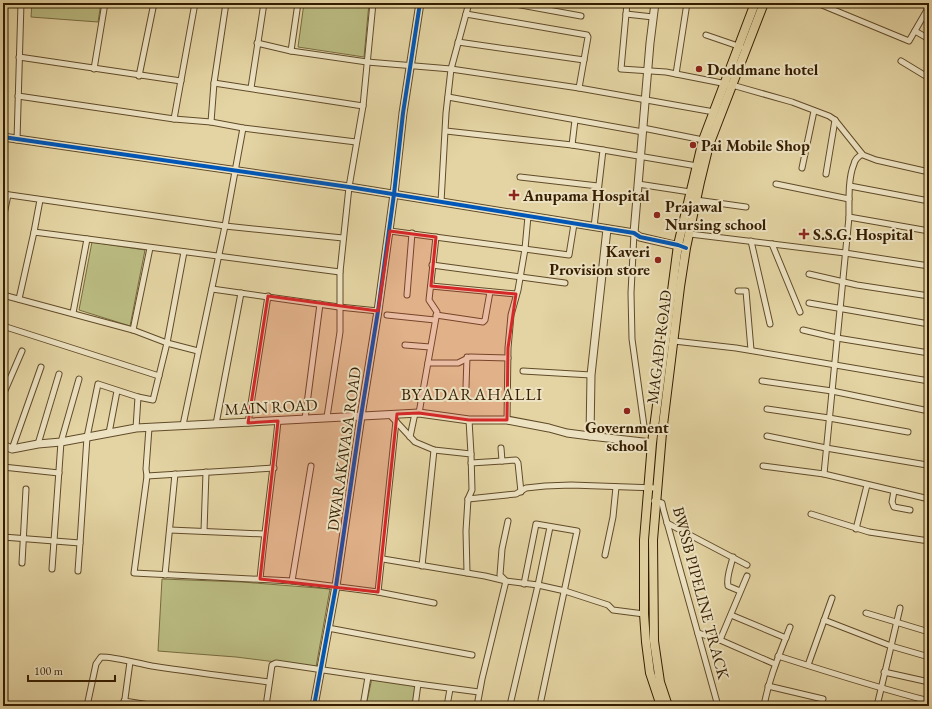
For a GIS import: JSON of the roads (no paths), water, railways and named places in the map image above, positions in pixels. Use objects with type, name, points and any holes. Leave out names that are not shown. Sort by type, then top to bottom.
[{"type":"main road","name":"MAGADI ROAD","points":[[743,47],[755,3]]},
{"type":"main road","name":"MAGADI ROAD","points":[[668,706],[660,682],[654,641],[653,540],[651,500],[648,488],[652,443],[678,245],[704,140],[714,112],[764,3]]},
{"type":"main road","name":"MAGADI ROAD","points":[[661,706],[650,673],[646,642],[644,614],[644,540],[651,500],[656,488],[686,248],[709,145],[728,84]]},
{"type":"street","points":[[17,140],[21,3]]},
{"type":"street","points":[[94,69],[105,3]]},
{"type":"street","points":[[140,76],[154,3]]},
{"type":"street","points":[[174,118],[195,3]]},
{"type":"street","points":[[211,122],[214,82],[226,3]]},
{"type":"street","points":[[251,88],[264,3]]},
{"type":"street","points":[[291,51],[298,3]]},
{"type":"street","points":[[327,417],[340,332],[340,272],[343,238],[349,187],[363,106],[373,3]]},
{"type":"street","name":"DWARAKAVASA ROAD","points":[[314,706],[336,586],[378,311],[390,231],[403,113],[420,3]]},
{"type":"street","points":[[441,202],[451,70],[469,3]]},
{"type":"street","points":[[510,3],[581,16]]},
{"type":"street","points":[[628,3],[621,69],[676,74],[728,84],[792,102],[835,120],[862,154],[876,160],[929,172]]},
{"type":"street","points":[[644,426],[632,339],[631,293],[638,184],[655,3]]},
{"type":"street","points":[[676,74],[687,3]]},
{"type":"street","points":[[816,3],[909,41],[927,10],[929,11]]},
{"type":"street","points":[[466,14],[586,34],[588,37],[579,88]]},
{"type":"street","points":[[626,14],[653,17]]},
{"type":"street","points":[[915,31],[929,39]]},
{"type":"street","points":[[706,35],[743,47]]},
{"type":"street","points":[[458,42],[584,60]]},
{"type":"street","points":[[257,43],[291,51],[367,62],[451,70],[579,88],[714,112]]},
{"type":"street","points":[[19,57],[181,82]]},
{"type":"street","points":[[901,61],[929,78]]},
{"type":"street","points":[[214,82],[363,106]]},
{"type":"street","points":[[18,96],[211,122],[243,128],[356,142]]},
{"type":"street","points":[[448,98],[704,140]]},
{"type":"street","points":[[802,168],[814,111]]},
{"type":"street","points":[[572,145],[576,120]]},
{"type":"street","points":[[826,174],[835,120]]},
{"type":"street","points":[[183,425],[219,256],[243,128]]},
{"type":"street","points":[[446,131],[572,145],[697,166]]},
{"type":"street","points":[[3,137],[349,187],[634,233],[640,237],[686,248]]},
{"type":"street","points":[[594,227],[603,150]]},
{"type":"street","points":[[824,474],[839,308],[843,282],[850,186],[856,158],[862,154]]},
{"type":"street","points":[[520,177],[598,186]]},
{"type":"street","points":[[638,184],[690,192]]},
{"type":"street","points":[[776,184],[849,199]]},
{"type":"street","points":[[850,186],[929,201]]},
{"type":"street","points":[[3,219],[5,195],[225,226],[343,238]]},
{"type":"street","points":[[19,299],[40,200]]},
{"type":"street","points":[[696,200],[746,207]]},
{"type":"street","points":[[507,420],[508,358],[511,315],[525,249],[528,216]]},
{"type":"street","points":[[848,217],[929,231]]},
{"type":"street","points":[[390,231],[569,254],[574,224]]},
{"type":"street","points":[[590,436],[591,375],[607,229]]},
{"type":"street","points":[[34,232],[340,272]]},
{"type":"street","points":[[406,295],[412,233]]},
{"type":"street","points":[[690,234],[845,253],[929,266]]},
{"type":"street","points":[[410,436],[417,413],[436,318],[436,312],[429,300],[436,237]]},
{"type":"street","points":[[73,313],[87,239]]},
{"type":"street","points":[[750,241],[770,324]]},
{"type":"street","points":[[772,244],[800,312]]},
{"type":"street","points":[[133,330],[150,248]]},
{"type":"street","points":[[78,571],[87,437],[98,384],[117,391],[153,400],[167,343],[184,252]]},
{"type":"street","points":[[432,265],[565,283]]},
{"type":"street","points":[[809,274],[843,282],[929,296]]},
{"type":"street","points":[[431,286],[516,294]]},
{"type":"street","points":[[212,289],[378,311]]},
{"type":"street","points":[[738,291],[746,291],[751,350]]},
{"type":"street","points":[[387,315],[482,322],[485,320],[490,292]]},
{"type":"street","points":[[216,424],[241,293]]},
{"type":"street","points":[[3,295],[133,330],[167,343],[198,351]]},
{"type":"street","points":[[248,423],[268,296]]},
{"type":"street","points":[[809,303],[929,324]]},
{"type":"street","points":[[305,419],[320,304]]},
{"type":"street","points":[[3,326],[158,376]]},
{"type":"street","points":[[803,330],[837,338],[929,353]]},
{"type":"street","points":[[674,341],[751,350],[929,381]]},
{"type":"street","points":[[405,345],[430,348]]},
{"type":"street","points":[[3,395],[22,351]]},
{"type":"street","points":[[428,363],[458,363],[467,357],[508,358]]},
{"type":"street","points":[[466,387],[467,357]]},
{"type":"street","points":[[3,446],[12,449],[41,368]]},
{"type":"street","points":[[523,371],[591,375]]},
{"type":"street","points":[[38,444],[59,374]]},
{"type":"street","points":[[52,569],[61,442],[79,379]]},
{"type":"street","points":[[762,381],[832,391],[929,411]]},
{"type":"street","points":[[108,433],[117,391]]},
{"type":"street","points":[[136,428],[138,397]]},
{"type":"street","points":[[767,409],[908,432]]},
{"type":"street","name":"MAIN ROAD","points":[[12,449],[38,444],[61,442],[136,428],[417,413],[469,420],[507,420],[567,433],[652,443]]},
{"type":"street","points":[[390,415],[414,442],[434,450],[471,454]]},
{"type":"street","points":[[468,573],[466,531],[468,499],[472,490],[469,420]]},
{"type":"street","points":[[260,579],[264,534],[274,468],[278,421]]},
{"type":"street","points":[[378,592],[383,559],[396,421]]},
{"type":"street","points":[[148,428],[147,476],[134,573],[292,581],[378,592],[434,603]]},
{"type":"street","points":[[767,436],[929,466]]},
{"type":"street","points":[[501,448],[502,461]]},
{"type":"street","points":[[422,566],[434,450]]},
{"type":"street","points":[[471,463],[517,461],[521,492]]},
{"type":"street","points":[[292,581],[311,466]]},
{"type":"street","points":[[764,466],[824,474],[928,499]]},
{"type":"street","points":[[3,467],[59,473]]},
{"type":"street","points":[[147,476],[274,468]]},
{"type":"street","points":[[204,532],[206,472]]},
{"type":"street","points":[[165,575],[175,474]]},
{"type":"street","points":[[856,528],[867,485]]},
{"type":"street","points":[[468,499],[516,494],[530,487],[545,486],[656,488]]},
{"type":"street","points":[[605,555],[613,517],[616,487]]},
{"type":"street","points":[[22,563],[26,489]]},
{"type":"street","points":[[894,491],[892,502],[894,507],[910,510]]},
{"type":"street","name":"BWSSB PIPELINE TRACK","points":[[651,500],[662,503],[718,706]]},
{"type":"street","points":[[811,514],[856,528],[929,541]]},
{"type":"street","points":[[506,581],[500,575],[502,549],[508,521]]},
{"type":"street","points":[[668,523],[747,564]]},
{"type":"street","points":[[524,584],[536,524],[577,531],[541,700]]},
{"type":"street","points":[[510,705],[550,527]]},
{"type":"street","points":[[170,530],[264,534]]},
{"type":"street","points":[[3,537],[80,543]]},
{"type":"street","points":[[733,557],[728,586],[740,591]]},
{"type":"street","points":[[383,559],[506,581],[538,585],[565,591],[608,605],[613,610],[644,614]]},
{"type":"street","points":[[720,640],[740,591],[748,576]]},
{"type":"street","points":[[477,706],[479,692],[506,581]]},
{"type":"street","points":[[808,665],[832,598]]},
{"type":"street","points":[[876,706],[900,608]]},
{"type":"street","points":[[866,613],[929,632]]},
{"type":"street","points":[[731,615],[786,638]]},
{"type":"street","points":[[824,620],[891,646],[929,657]]},
{"type":"street","points":[[764,706],[775,664],[790,626]]},
{"type":"street","points":[[328,628],[472,655]]},
{"type":"street","points":[[698,633],[720,640],[775,664]]},
{"type":"street","points":[[778,656],[866,682],[880,688],[929,701]]},
{"type":"street","points":[[87,706],[96,664],[100,657],[269,682]]},
{"type":"street","points":[[130,662],[124,704],[156,706]]},
{"type":"street","points":[[266,706],[272,665],[276,664],[479,692]]},
{"type":"street","points":[[884,672],[929,682]]},
{"type":"street","points":[[363,706],[368,677]]},
{"type":"street","points":[[415,706],[418,684]]},
{"type":"street","points":[[768,686],[822,698]]},
{"type":"street","points":[[447,706],[450,689]]},
{"type":"place","name":"Doddmane hotel","points":[[699,69]]},
{"type":"place","name":"Pai Mobile Shop","points":[[693,145]]},
{"type":"place","name":"Anupama Hospital","points":[[514,195]]},
{"type":"place","name":"Prajawal Nursing school","points":[[657,215]]},
{"type":"place","name":"S.S.G. Hospital","points":[[804,234]]},
{"type":"place","name":"Kaveri Provision store","points":[[658,260]]},
{"type":"place","name":"Government school","points":[[627,411]]},
{"type":"district","name":"BYADARAHALLI","points":[[472,394]]}]
